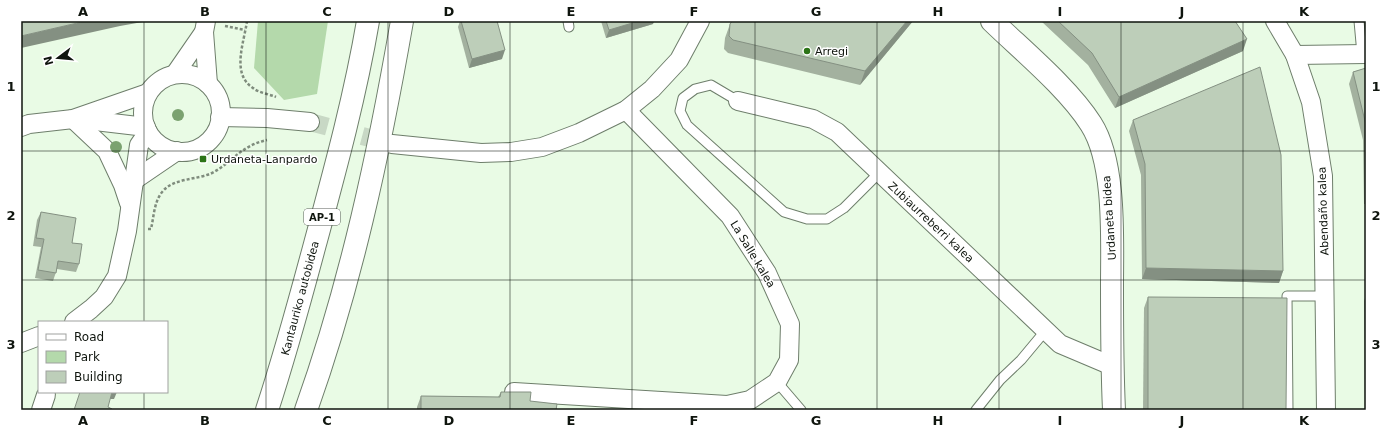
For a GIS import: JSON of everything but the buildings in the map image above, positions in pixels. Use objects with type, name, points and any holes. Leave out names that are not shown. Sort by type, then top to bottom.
[{"type":"main road","name":"Kantauriko autobidea","points":[[267,410],[279,374],[325,208],[358,79],[368,21]]},
{"type":"main road","points":[[306,410],[346,283],[369,194],[402,21]]},
{"type":"main road","name":"Urdaneta bidea","points":[[992,21],[1066,93],[1091,124],[1101,147],[1109,184],[1112,247],[1112,366],[1114,410]]},
{"type":"street","points":[[392,144],[481,153],[512,152],[542,147],[579,133],[626,110],[652,89],[679,60],[700,21]]},
{"type":"street","name":"Abendaño kalea","points":[[1275,21],[1295,55],[1311,102],[1323,176],[1326,410]]},
{"type":"street","points":[[175,74],[209,26]]},
{"type":"street","points":[[208,84],[209,26]]},
{"type":"street","points":[[1295,55],[1364,54]]},
{"type":"street","points":[[175,74],[186,74],[198,77],[208,84],[215,93],[220,105],[220,117],[217,129],[210,140],[200,147],[189,151],[177,151],[166,148],[156,141],[147,130],[143,116],[144,104],[148,93],[155,84],[164,78],[175,74]]},
{"type":"street","points":[[21,127],[29,124],[73,119],[148,93]]},
{"type":"street","name":"Zubiaurreberri kalea","points":[[738,101],[813,119],[837,132],[1060,344],[1112,366]]},
{"type":"street","name":"La Salle kalea","points":[[514,392],[727,405],[750,400],[777,382],[790,360],[790,324],[767,273],[730,216],[639,121],[626,110]]},
{"type":"street","points":[[220,117],[267,118],[310,122]]},
{"type":"street","points":[[73,119],[147,130]]},
{"type":"street","points":[[73,119],[107,151],[130,204]]},
{"type":"street","points":[[75,321],[104,297],[118,276],[127,231],[139,145],[147,130]]},
{"type":"street","points":[[133,182],[177,151]]},
{"type":"street","points":[[21,343],[38,336]]},
{"type":"lane","points":[[1359,21],[1364,54]]},
{"type":"lane","points":[[738,101],[711,85],[695,89],[683,98],[680,111],[687,125],[784,212],[807,219],[827,219],[844,208],[879,173]]},
{"type":"lane","points":[[1288,410],[1287,296],[1325,296]]},
{"type":"lane","points":[[976,410],[1000,380],[1021,360],[1046,330]]},
{"type":"lane","points":[[777,382],[801,410]]},
{"type":"path","points":[[246,21],[240,60],[243,81],[254,89],[278,98]]},
{"type":"path","points":[[209,26],[245,30]]},
{"type":"path","points":[[144,229],[151,229],[156,203],[164,190],[174,184],[213,172],[254,142],[274,140]]},
{"type":"green space","points":[[258,21],[328,21],[317,94],[284,100],[254,68]]},
{"type":"tunnel","points":[[310,122],[392,144]]},
{"type":"place","name":"Arregi","points":[[807,51]]},
{"type":"place","name":"Urdaneta-Lanpardo","points":[[203,159]]}]
